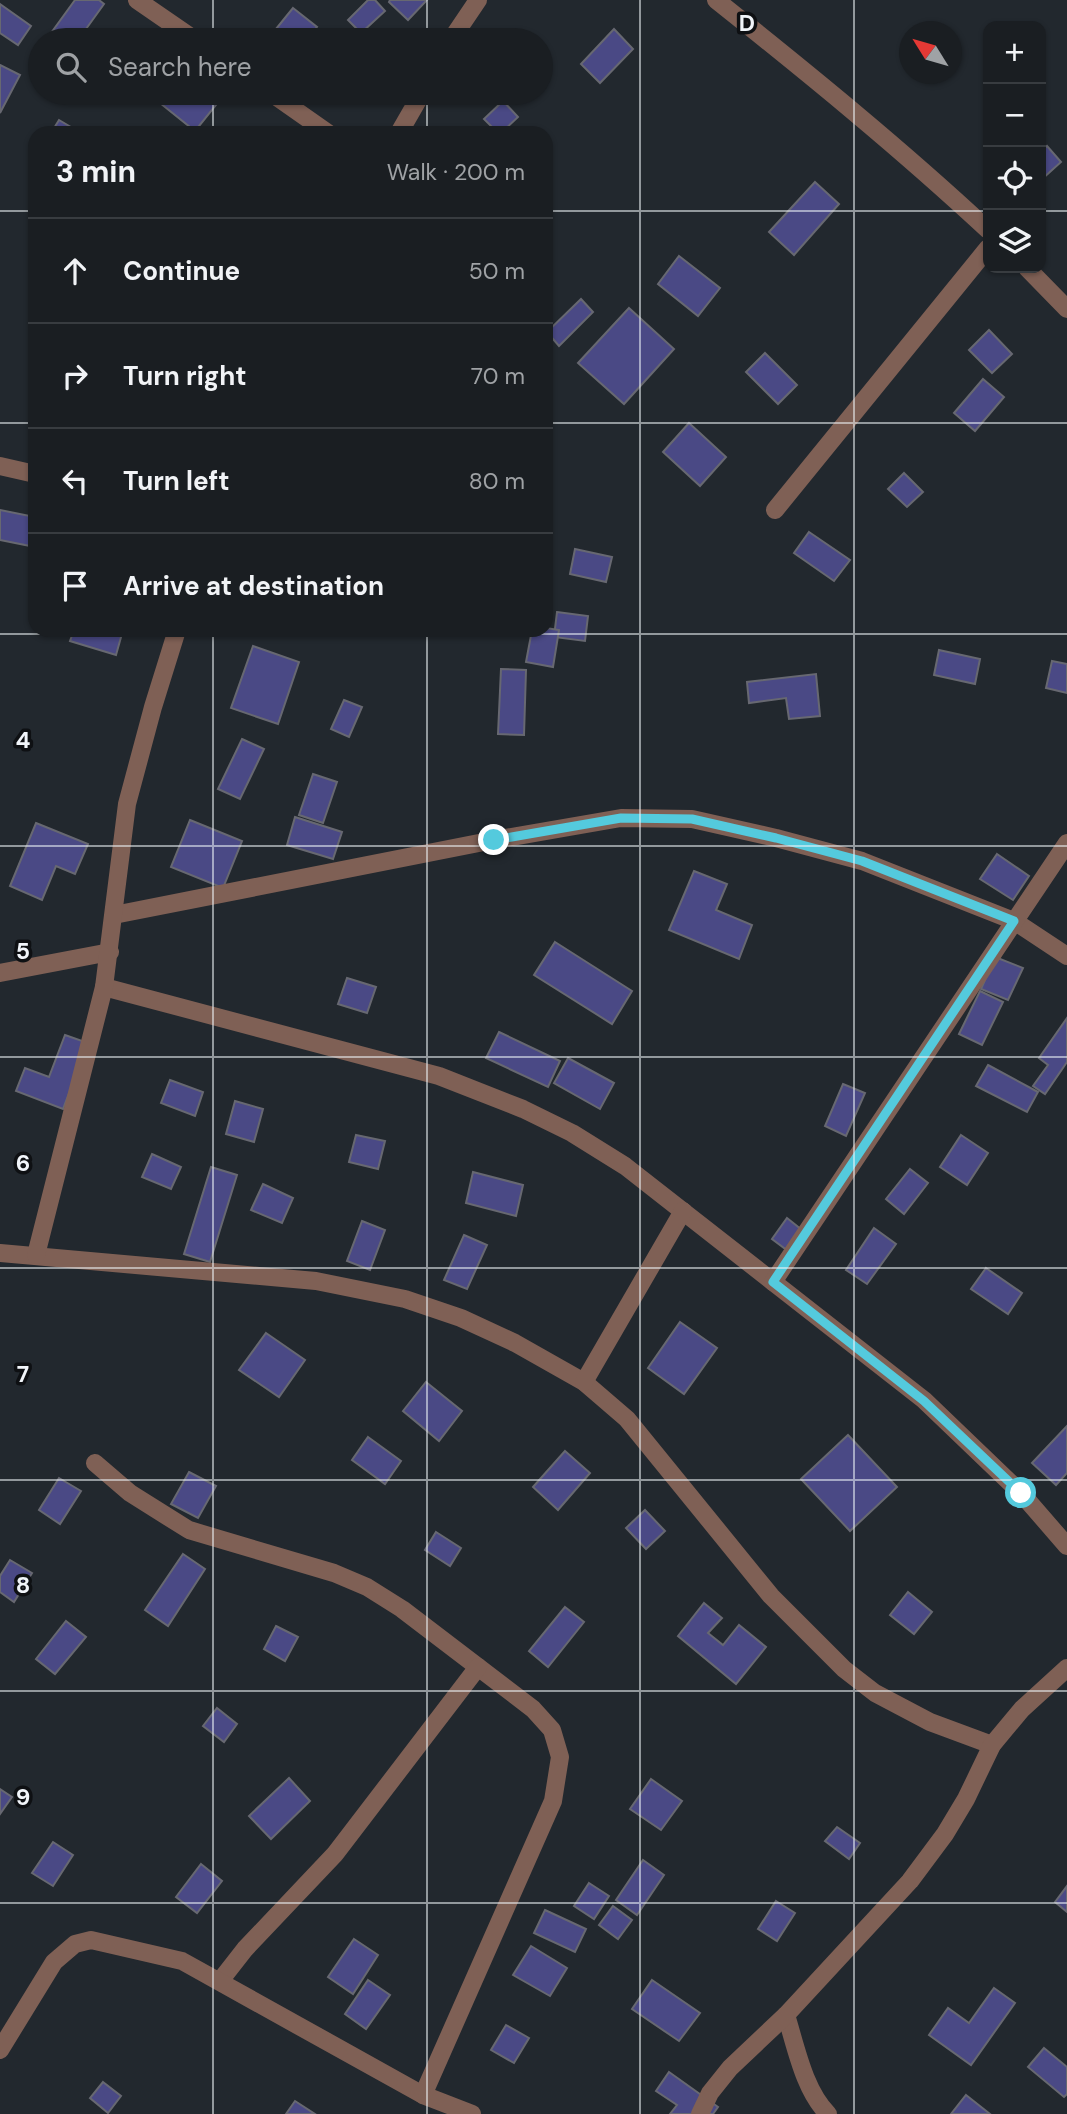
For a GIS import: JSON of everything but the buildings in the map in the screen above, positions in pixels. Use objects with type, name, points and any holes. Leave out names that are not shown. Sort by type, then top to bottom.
[{"type":"street","points":[[137,0],[178,28]]},
{"type":"street","points":[[460,28],[478,0]]},
{"type":"street","points":[[716,0],[923,170],[983,225]]},
{"type":"street","points":[[288,105],[318,126]]},
{"type":"street","points":[[404,126],[415,105]]},
{"type":"street","points":[[775,510],[983,254]]},
{"type":"street","points":[[1032,273],[1067,309]]},
{"type":"street","points":[[0,466],[28,472]]},
{"type":"street","points":[[36,1255],[104,987],[127,804],[175,637]]},
{"type":"street","points":[[114,915],[494,840],[621,818],[692,819],[862,861],[1014,921],[1067,956]]},
{"type":"street","points":[[773,1282],[1067,843]]},
{"type":"street","points":[[0,973],[110,952]]},
{"type":"street","points":[[104,987],[439,1076],[523,1109],[572,1133],[625,1166],[924,1401],[1021,1493],[1067,1546]]},
{"type":"street","points":[[584,1382],[683,1211]]},
{"type":"street","points":[[0,1253],[316,1281],[405,1299],[472,1323],[515,1343],[584,1382],[627,1419],[771,1596],[844,1670],[875,1693],[930,1722],[992,1745]]},
{"type":"street","points":[[95,1463],[130,1493],[189,1530],[334,1573],[367,1587],[402,1609],[533,1709],[552,1730],[560,1757],[553,1801],[423,2095]]},
{"type":"street","points":[[220,1981],[245,1949],[335,1854],[478,1667]]},
{"type":"street","points":[[700,2114],[710,2093],[730,2068],[786,2015],[909,1881],[945,1834],[966,1800],[992,1745],[1022,1709],[1067,1668]]},
{"type":"street","points":[[0,2050],[54,1962],[75,1944],[91,1940],[182,1961],[423,2095],[472,2114]]},
{"type":"street","points":[[786,2015],[805,2073],[816,2097],[828,2114]]},
{"type":"route","points":[[494,840],[621,818],[692,819],[862,861],[1014,921],[773,1282],[924,1401],[1021,1493]]}]
